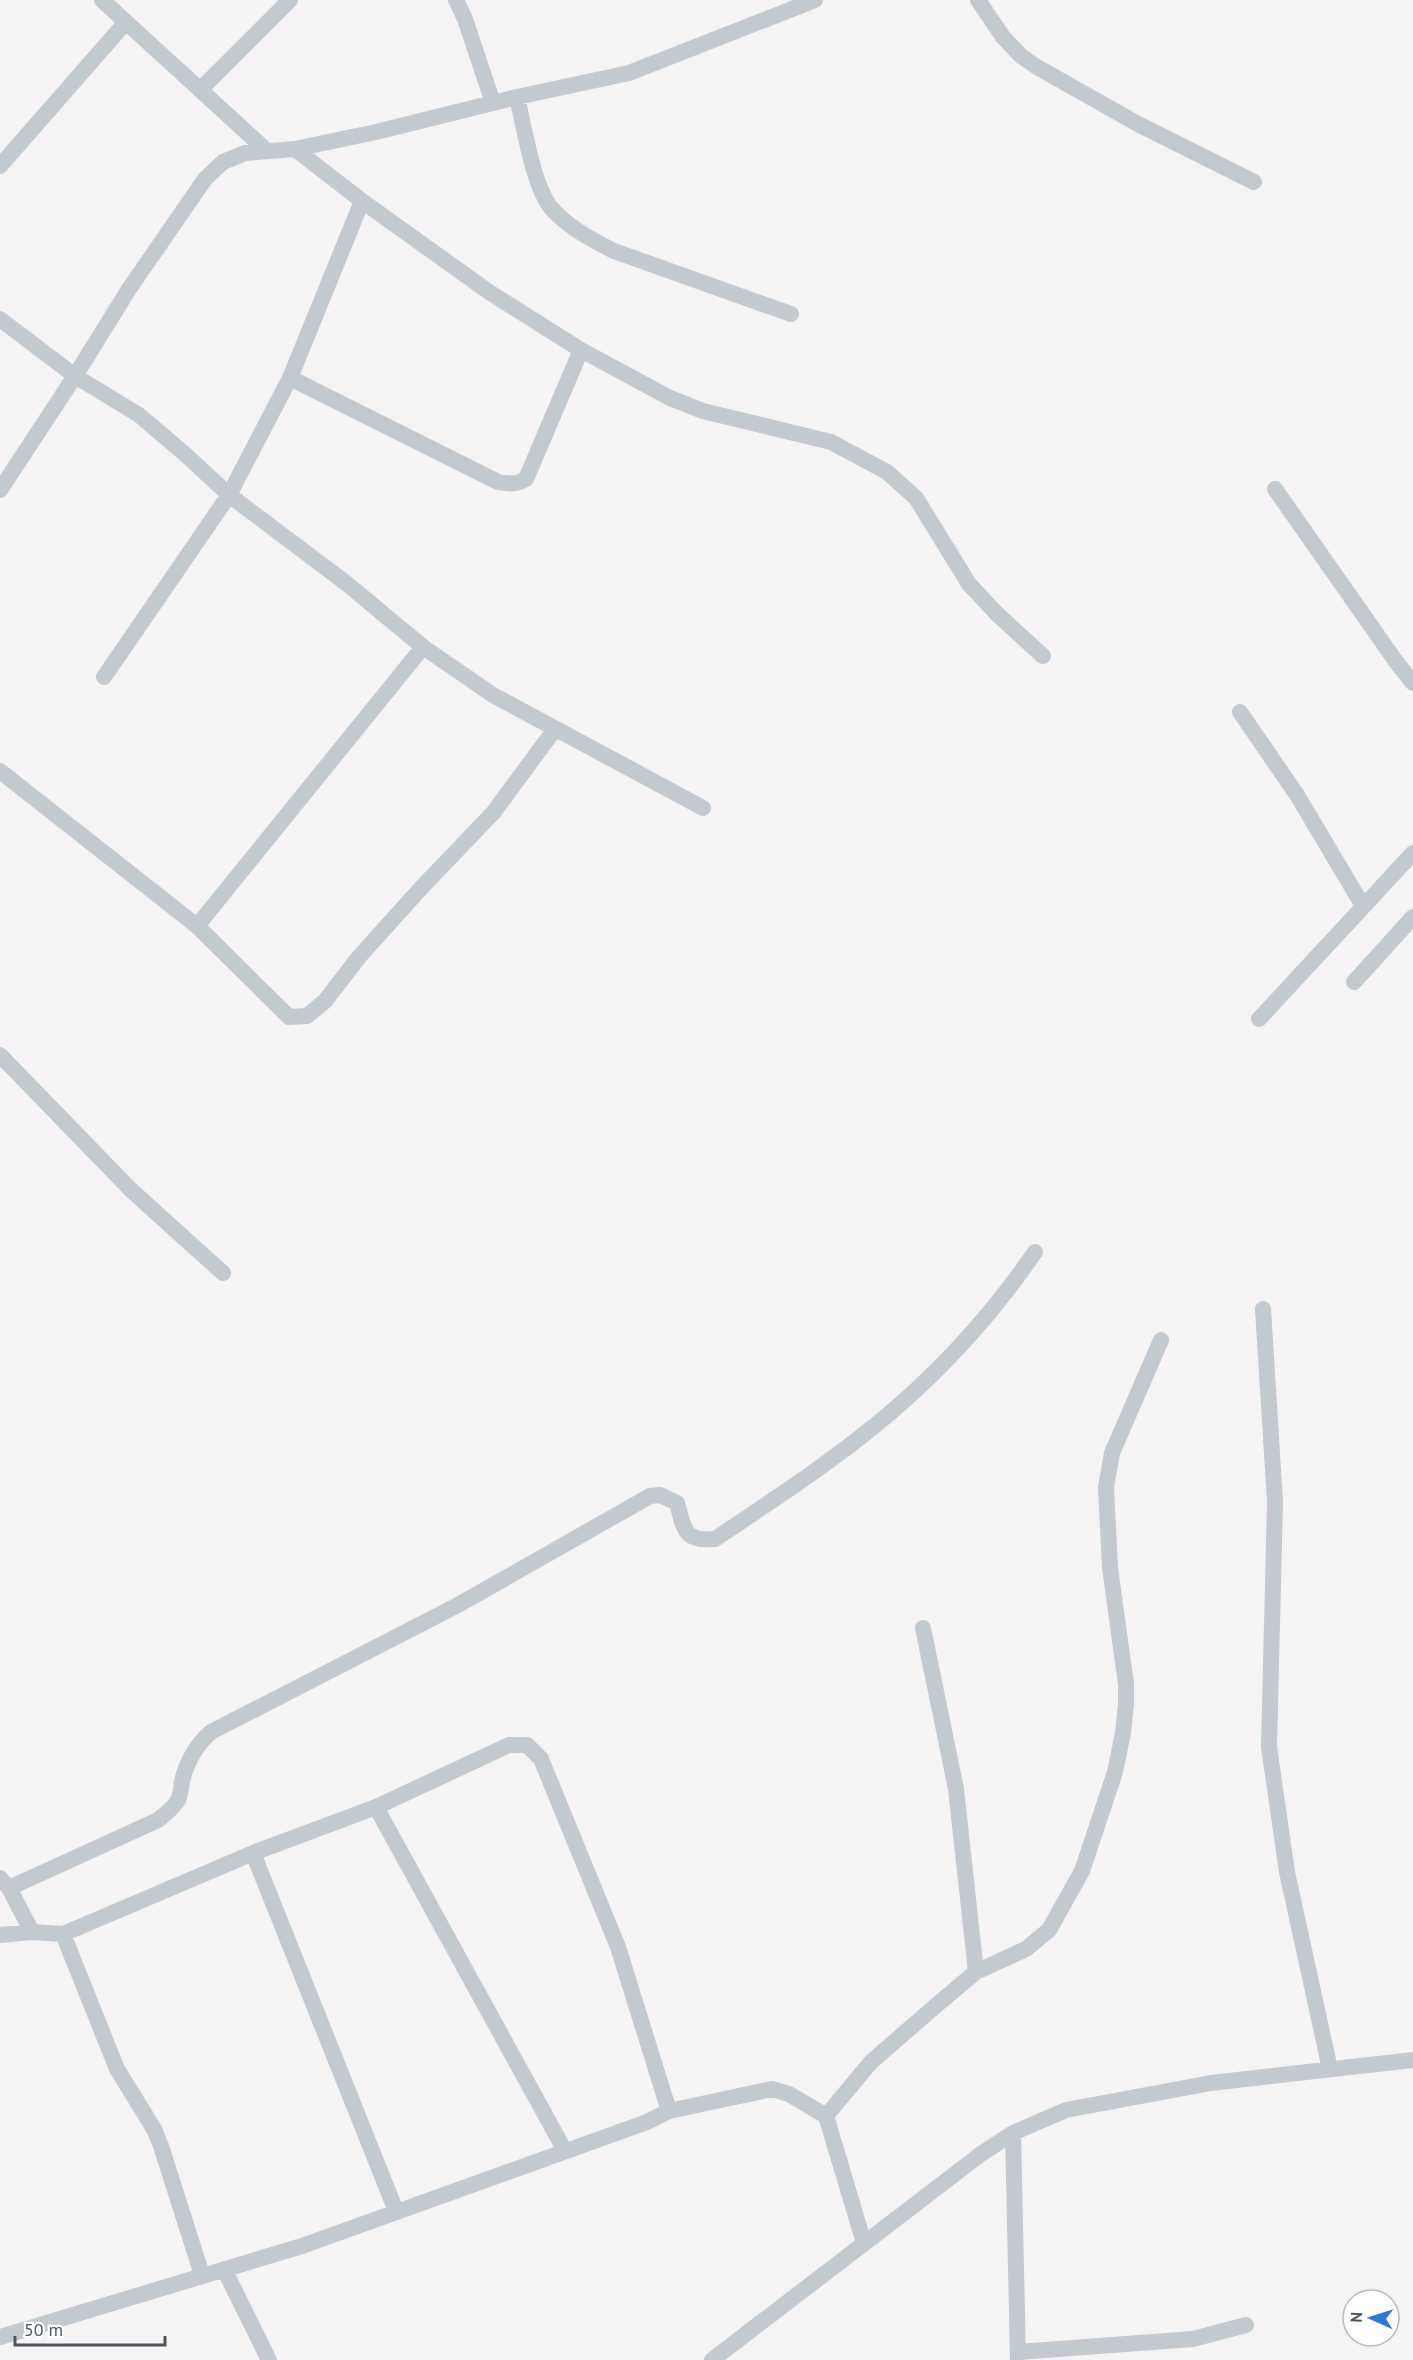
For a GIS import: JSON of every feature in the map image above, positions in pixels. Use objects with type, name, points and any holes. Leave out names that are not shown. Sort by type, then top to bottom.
[{"type":"street","points":[[102,0],[267,151]]},
{"type":"street","points":[[201,89],[290,0]]},
{"type":"street","points":[[456,0],[465,19],[493,103]]},
{"type":"street","points":[[0,490],[129,289],[205,179],[223,162],[246,153],[296,148],[414,124],[517,97],[629,73],[815,0]]},
{"type":"street","points":[[978,0],[1003,37],[1021,56],[1037,67],[1138,124],[1254,182]]},
{"type":"street","points":[[0,166],[126,22]]},
{"type":"street","points":[[517,97],[541,190],[551,208],[564,220],[614,251],[791,314]]},
{"type":"street","points":[[296,148],[362,201],[489,292],[581,350],[670,398],[692,406],[831,442],[887,472],[916,498],[969,584],[997,614],[1043,656]]},
{"type":"street","points":[[104,677],[229,495],[290,378],[362,201]]},
{"type":"street","points":[[0,319],[75,376],[139,415],[186,454],[229,495],[346,583],[423,647],[493,695],[703,808]]},
{"type":"street","points":[[290,378],[498,482],[510,484],[526,479],[581,350]]},
{"type":"street","points":[[1275,489],[1413,683]]},
{"type":"street","points":[[197,926],[423,647]]},
{"type":"street","points":[[1239,712],[1297,795],[1363,906]]},
{"type":"street","points":[[0,771],[197,926],[289,1017],[307,1016],[324,1001],[359,957],[421,888],[493,813],[555,729]]},
{"type":"street","points":[[1258,1019],[1413,854]]},
{"type":"street","points":[[1354,982],[1413,917]]},
{"type":"street","points":[[0,1055],[131,1190],[222,1273]]},
{"type":"street","points":[[32,1932],[4,1883],[158,1820],[171,1810],[178,1799],[192,1752],[200,1741],[212,1732],[458,1605],[650,1496],[660,1496],[677,1503],[687,1534],[693,1538],[698,1541],[715,1539],[829,1460],[879,1422],[937,1371],[968,1339],[1035,1252]]},
{"type":"street","points":[[1263,1309],[1275,1502],[1269,1747],[1287,1872],[1330,2069]]},
{"type":"street","points":[[826,2116],[871,2062],[976,1972],[1026,1949],[1049,1930],[1082,1871],[1114,1772],[1123,1733],[1126,1704],[1126,1684],[1110,1568],[1106,1487],[1112,1453],[1161,1340]]},
{"type":"street","points":[[923,1628],[956,1789],[976,1972]]},
{"type":"street","points":[[0,1935],[32,1932],[63,1934],[253,1853],[376,1807],[509,1744],[526,1745],[541,1759],[618,1947],[669,2111]]},
{"type":"street","points":[[376,1807],[565,2151]]},
{"type":"street","points":[[253,1853],[396,2211]]},
{"type":"street","points":[[63,1934],[117,2069],[154,2129],[161,2146],[202,2275]]},
{"type":"street","points":[[712,2360],[981,2154],[1012,2133],[1066,2110],[1211,2083],[1413,2060]]},
{"type":"street","points":[[0,2337],[302,2246],[647,2122],[669,2111],[772,2089],[789,2094],[826,2116],[864,2243]]},
{"type":"street","points":[[1012,2133],[1018,2356],[1193,2338],[1246,2325]]},
{"type":"street","points":[[224,2270],[269,2360]]}]
